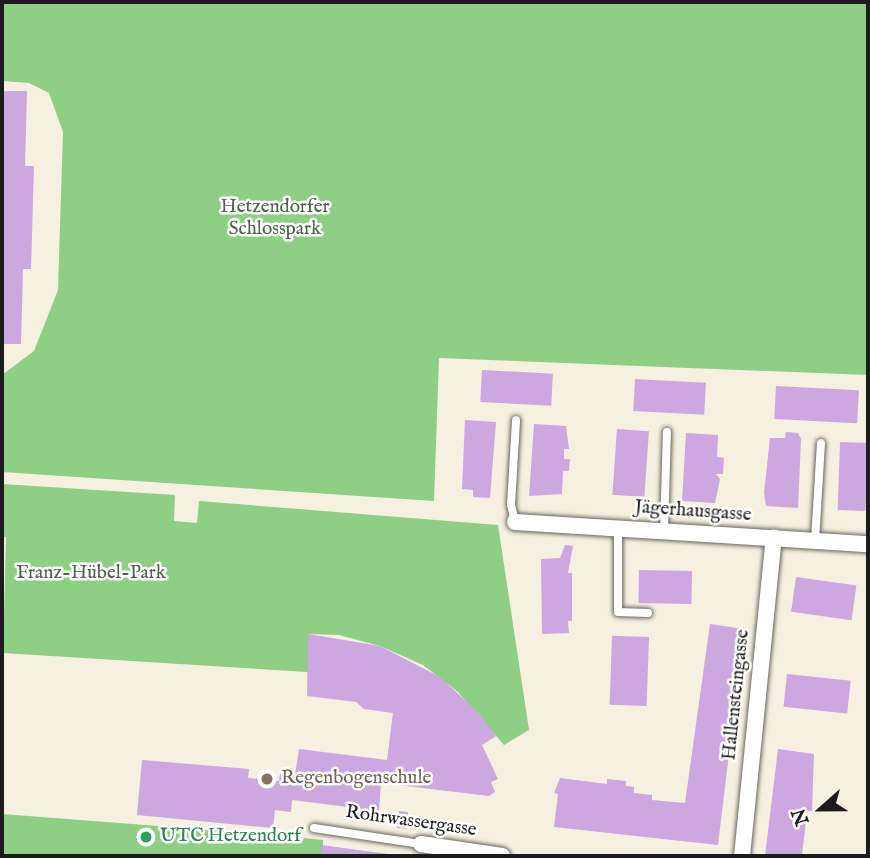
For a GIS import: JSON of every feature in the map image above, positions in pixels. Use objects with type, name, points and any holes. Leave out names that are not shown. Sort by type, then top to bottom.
[{"type":"street","name":"Jägerhausgasse","points":[[514,522],[868,544]]},
{"type":"street","name":"Hallensteingasse","points":[[742,856],[774,538]]},
{"type":"street","name":"Rohrwassergasse","points":[[421,845],[502,856]]},
{"type":"lane","points":[[514,522],[510,505],[516,420]]},
{"type":"lane","points":[[664,531],[667,432]]},
{"type":"lane","points":[[815,541],[821,443]]},
{"type":"lane","points":[[618,528],[618,612],[648,613]]},
{"type":"lane","name":"Rohrwassergasse","points":[[314,828],[421,845]]},
{"type":"green space","name":"Hetzendorfer Schlosspark","points":[[2,2],[868,2],[868,375],[439,358],[434,501],[2,472],[2,375],[34,351],[58,290],[63,132],[49,93],[29,83],[2,81]]},
{"type":"green space","name":"Franz-Hübel-Park","points":[[2,484],[175,495],[174,521],[197,523],[199,501],[498,525],[529,730],[504,745],[458,692],[423,665],[380,646],[339,635],[308,634],[308,672],[3,653],[6,537],[2,537]]},
{"type":"green space","name":"UTC Hetzendorf","points":[[2,814],[223,831],[233,838],[275,843],[295,837],[323,840],[323,846],[405,856],[2,856]]},
{"type":"building","points":[[2,91],[27,91],[25,166],[34,166],[31,269],[23,269],[21,344],[2,344]]},
{"type":"building","points":[[482,370],[553,374],[551,406],[480,402]]},
{"type":"building","points":[[635,379],[706,383],[704,415],[633,411]]},
{"type":"building","points":[[776,386],[859,390],[857,423],[774,419]]},
{"type":"building","points":[[465,420],[496,422],[490,498],[473,497],[473,490],[462,489]]},
{"type":"building","points":[[534,424],[566,426],[569,449],[564,449],[564,459],[570,459],[569,471],[563,471],[562,494],[529,496]]},
{"type":"building","points":[[617,429],[649,431],[644,497],[612,495]]},
{"type":"building","points":[[786,432],[798,433],[801,439],[798,508],[766,506],[764,493],[770,438],[785,438]]},
{"type":"building","points":[[686,433],[718,435],[717,457],[724,458],[723,474],[716,474],[720,479],[715,503],[682,501]]},
{"type":"building","points":[[840,442],[868,443],[866,511],[838,510]]},
{"type":"building","points":[[565,545],[573,546],[568,573],[572,573],[572,621],[568,621],[569,633],[542,634],[541,559],[560,558]]},
{"type":"building","points":[[639,570],[692,571],[691,604],[638,603]]},
{"type":"building","points":[[796,577],[856,585],[852,620],[791,612]]},
{"type":"building","points":[[710,624],[744,629],[718,845],[554,827],[558,794],[554,793],[560,778],[607,784],[607,779],[626,781],[626,786],[634,787],[634,793],[652,795],[652,800],[685,803]]},
{"type":"building","points":[[308,634],[380,646],[440,677],[478,712],[496,736],[482,745],[498,779],[491,782],[495,792],[489,796],[381,783],[379,811],[292,800],[291,812],[275,810],[273,828],[137,815],[142,760],[249,769],[248,778],[279,781],[280,774],[295,775],[299,749],[387,760],[393,713],[364,709],[356,702],[307,696]]},
{"type":"building","points":[[612,636],[649,637],[647,706],[610,705]]},
{"type":"building","points":[[787,674],[851,681],[847,714],[784,707]]},
{"type":"building","points":[[778,749],[814,754],[812,811],[807,811],[802,856],[765,856]]},
{"type":"building","points":[[399,811],[408,812],[406,829],[397,828]]},
{"type":"building","name":"UTC Hetzendorf","points":[[322,845],[392,855],[392,856],[321,856]]},
{"type":"place","name":"Regenbogenschule","points":[[267,779]]},
{"type":"place","name":"UTC Hetzendorf","points":[[146,837]]}]
